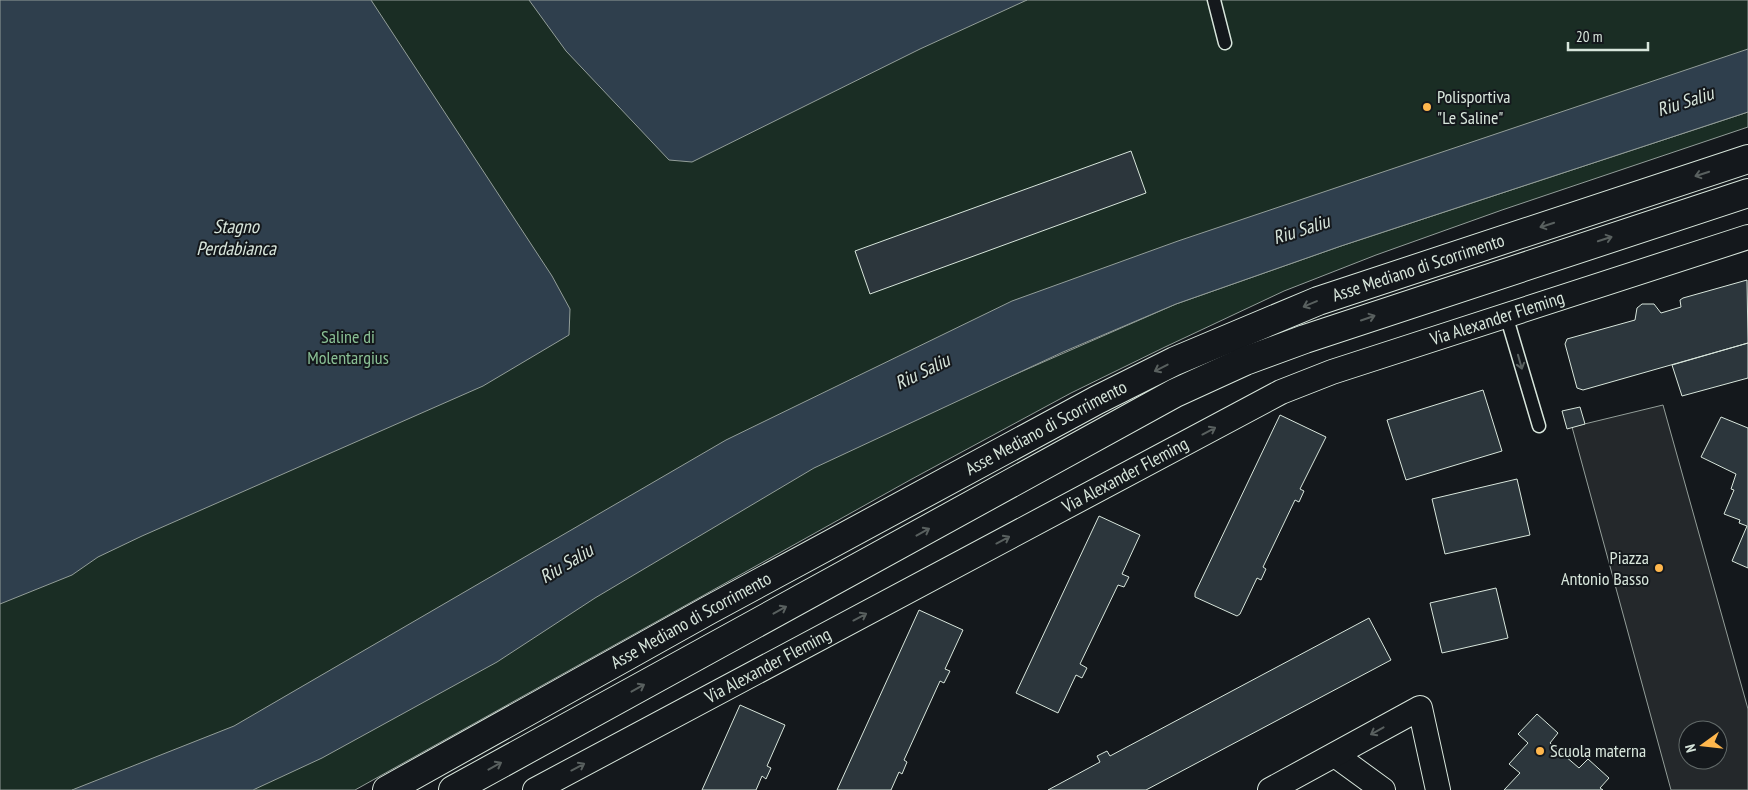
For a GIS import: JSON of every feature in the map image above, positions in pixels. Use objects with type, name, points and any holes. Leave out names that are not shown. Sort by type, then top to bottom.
[{"type":"highway","name":"Asse Mediano di Scorrimento","points":[[387,790],[709,610],[1097,400],[1175,361],[1318,301],[1748,159]]},
{"type":"highway","name":"Asse Mediano di Scorrimento","points":[[453,790],[1175,393],[1227,369],[1314,336],[1748,193]]},
{"type":"street","name":"Via Alexander Fleming","points":[[534,790],[1282,392],[1332,372],[1748,236]]},
{"type":"street","points":[[1270,790],[1420,708],[1438,790]]},
{"type":"street","points":[[1335,755],[1383,790]]},
{"type":"lane","points":[[1214,0],[1225,43]]},
{"type":"lane","points":[[1506,315],[1539,426]]},
{"type":"green space","name":"Saline di Molentargius","points":[[0,0],[1748,0],[1748,102],[1336,238],[1058,349],[984,388],[1176,304],[1341,246],[1748,112],[1748,127],[1502,210],[1376,255],[1284,291],[1165,347],[1071,393],[910,480],[355,790],[0,790]]},
{"type":"shaded area","name":"Piazza Antonio Basso","points":[[1663,405],[1748,709],[1748,790],[1671,790],[1572,427]]},
{"type":"water","name":"Stagno Perdabianca","points":[[0,0],[371,0],[552,276],[570,309],[569,335],[483,386],[142,536],[98,557],[72,575],[0,604]]},
{"type":"water","points":[[529,0],[1027,0],[920,49],[692,162],[669,160],[566,51]]},
{"type":"water","name":"Riu Saliu","points":[[1748,49],[1748,112],[1341,246],[1176,304],[1063,352],[814,468],[595,598],[497,662],[322,758],[253,790],[72,790],[234,726],[726,440],[1012,301],[1178,241]]},
{"type":"building","points":[[1131,151],[1146,193],[870,294],[855,251]]},
{"type":"building","points":[[1747,280],[1748,343],[1583,390],[1577,388],[1565,344],[1567,339],[1635,320],[1637,308],[1642,304],[1654,304],[1661,313],[1681,307],[1680,300],[1683,298]]},
{"type":"building","points":[[1748,343],[1748,378],[1682,396],[1672,365]]},
{"type":"building","points":[[1483,390],[1502,451],[1406,480],[1387,420]]},
{"type":"building","points":[[1580,407],[1585,424],[1567,429],[1562,411]]},
{"type":"building","points":[[1280,415],[1326,437],[1300,489],[1304,491],[1299,502],[1295,500],[1263,567],[1266,569],[1261,580],[1257,578],[1240,614],[1237,616],[1195,597],[1195,593]]},
{"type":"building","points":[[1721,417],[1748,428],[1748,568],[1732,561],[1747,526],[1739,523],[1740,520],[1724,514],[1734,490],[1731,489],[1736,474],[1701,457]]},
{"type":"building","points":[[1517,479],[1530,535],[1445,554],[1432,499]]},
{"type":"building","points":[[1099,516],[1140,535],[1122,574],[1129,577],[1124,587],[1118,585],[1080,664],[1087,668],[1082,678],[1076,675],[1058,713],[1016,693]]},
{"type":"building","points":[[1496,588],[1508,638],[1442,653],[1430,603]]},
{"type":"building","points":[[919,610],[963,630],[945,669],[950,671],[944,683],[940,681],[904,760],[907,762],[902,774],[899,772],[891,790],[837,790]]},
{"type":"building","points":[[1369,618],[1391,660],[1146,790],[1048,790],[1100,762],[1097,756],[1107,751],[1110,756]]},
{"type":"building","points":[[740,705],[785,725],[767,766],[771,768],[766,779],[762,776],[756,790],[702,790]]},
{"type":"building","name":"Scuola materna","points":[[1537,714],[1558,733],[1550,743],[1579,768],[1588,759],[1609,778],[1600,788],[1603,790],[1504,790],[1520,773],[1509,764],[1528,743],[1518,734]]},
{"type":"place","name":"Polisportiva \"Le Saline\"","points":[[1427,107]]},
{"type":"place","name":"Piazza Antonio Basso","points":[[1659,568]]},
{"type":"place","name":"Scuola materna","points":[[1540,751]]}]
